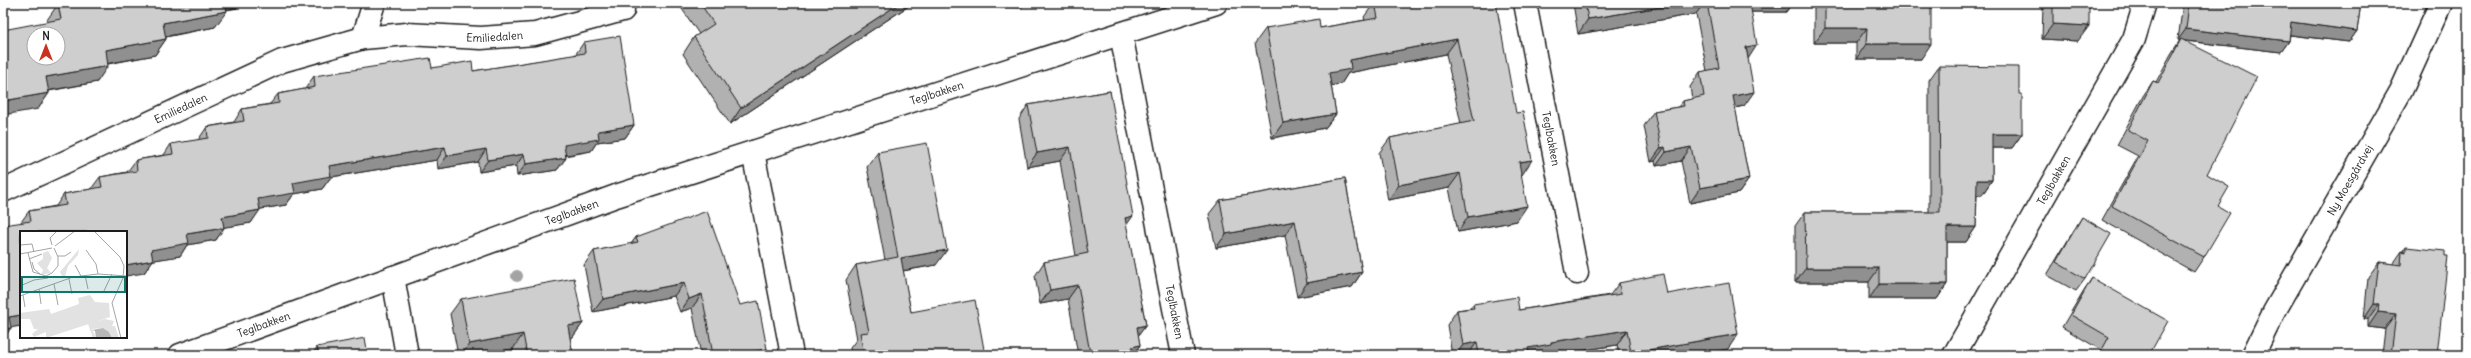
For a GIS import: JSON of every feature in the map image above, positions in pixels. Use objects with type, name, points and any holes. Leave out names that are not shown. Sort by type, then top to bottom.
[{"type":"street","points":[[363,38],[374,3]]},
{"type":"street","name":"Teglbakken","points":[[180,355],[616,196],[1216,3]]},
{"type":"street","name":"Teglbakken","points":[[1525,3],[1577,273]]},
{"type":"street","name":"Teglbakken","points":[[1954,355],[2134,39],[2146,3]]},
{"type":"street","name":"Ny Moesgårdvej","points":[[2253,355],[2274,312],[2401,91],[2441,3]]},
{"type":"street","name":"Emiliedalen","points":[[3,191],[282,61],[363,38],[407,34],[481,38],[535,34],[623,10]]},
{"type":"street","name":"Teglbakken","points":[[1121,34],[1183,355]]},
{"type":"street","points":[[753,152],[792,355]]},
{"type":"street","points":[[393,277],[407,355]]},
{"type":"shaded area","points":[[968,3],[1026,3],[1022,8],[973,6]]},
{"type":"building","points":[[62,3],[225,3],[227,11],[163,23],[166,39],[106,50],[108,66],[46,77],[49,93],[3,101],[3,30],[61,19],[58,4]]},
{"type":"building","points":[[700,3],[900,3],[741,108],[694,37],[714,24]]},
{"type":"building","points":[[1375,3],[1496,3],[1516,113],[1523,112],[1532,160],[1519,162],[1527,206],[1468,217],[1460,173],[1399,185],[1390,138],[1474,121],[1457,39],[1350,60],[1351,69],[1329,73],[1336,114],[1283,123],[1266,28],[1319,19],[1320,28],[1378,18]]},
{"type":"building","points":[[1585,3],[1685,3],[1588,19]]},
{"type":"building","points":[[1707,3],[1750,3],[1757,45],[1746,47],[1754,92],[1733,96],[1749,179],[1700,188],[1691,147],[1666,152],[1665,147],[1661,148],[1654,111],[1684,106],[1683,101],[1704,96],[1700,72],[1719,68]]},
{"type":"building","points":[[1825,3],[1931,3],[1931,44],[1866,44],[1867,28],[1825,28]]},
{"type":"building","points":[[2053,3],[2089,3],[2089,26],[2053,24]]},
{"type":"building","points":[[2189,3],[2361,3],[2357,31],[2291,22],[2289,41],[2186,29]]},
{"type":"building","points":[[620,36],[634,125],[598,131],[599,139],[564,145],[566,158],[526,164],[524,154],[488,160],[486,149],[447,156],[445,147],[329,166],[331,176],[293,183],[295,193],[258,199],[260,210],[222,217],[224,228],[187,234],[189,243],[151,250],[153,260],[127,265],[127,231],[20,231],[20,315],[9,317],[11,328],[3,329],[3,225],[31,221],[29,211],[66,205],[64,194],[102,187],[100,177],[137,171],[136,160],[173,154],[171,144],[208,138],[207,127],[244,121],[242,109],[279,103],[278,94],[315,87],[314,76],[430,58],[432,68],[472,61],[473,71],[585,53],[584,42]]},
{"type":"building","points":[[2181,39],[2257,77],[2207,174],[2229,187],[2218,206],[2230,213],[2204,257],[2112,206],[2148,141],[2128,130],[2153,81],[2158,83]]},
{"type":"building","points":[[1939,66],[2019,67],[2019,94],[2022,94],[2022,134],[1992,134],[1992,180],[1977,180],[1976,227],[1947,227],[1947,284],[1879,284],[1879,268],[1806,268],[1805,212],[1940,212]]},
{"type":"building","points":[[1110,91],[1133,216],[1125,218],[1146,325],[1137,327],[1140,345],[1132,347],[1134,355],[1087,355],[1090,353],[1078,285],[1050,290],[1044,262],[1088,253],[1070,147],[1037,153],[1028,105]]},
{"type":"building","points":[[927,143],[947,250],[901,258],[911,312],[975,300],[985,355],[864,355],[860,333],[869,332],[856,265],[898,257],[878,152]]},
{"type":"building","points":[[1345,178],[1362,272],[1307,283],[1295,221],[1226,234],[1220,200]]},
{"type":"building","points":[[707,211],[740,305],[758,301],[767,349],[744,353],[745,355],[713,355],[702,294],[689,299],[684,283],[603,299],[594,251],[638,242],[636,237]]},
{"type":"building","points":[[2082,217],[2111,234],[2085,279],[2056,262]]},
{"type":"building","points":[[2406,247],[2445,251],[2445,256],[2448,256],[2437,355],[2391,355],[2396,314],[2378,312],[2379,304],[2374,304],[2379,262],[2401,265],[2402,251],[2406,252]]},
{"type":"building","points":[[1663,274],[1667,294],[1729,283],[1738,334],[1631,353],[1627,330],[1551,342],[1551,344],[1528,348],[1529,355],[1479,355],[1477,342],[1463,345],[1457,310],[1474,308],[1473,304],[1517,297],[1519,310],[1621,294],[1619,283]]},
{"type":"building","points":[[574,278],[583,323],[568,326],[573,355],[527,355],[523,334],[469,344],[461,299]]},
{"type":"building","points":[[2092,278],[2168,321],[2149,355],[2139,355],[2135,352],[2133,355],[2099,355],[2109,337],[2071,315]]},
{"type":"building","points":[[365,338],[368,355],[319,355],[317,347]]}]
